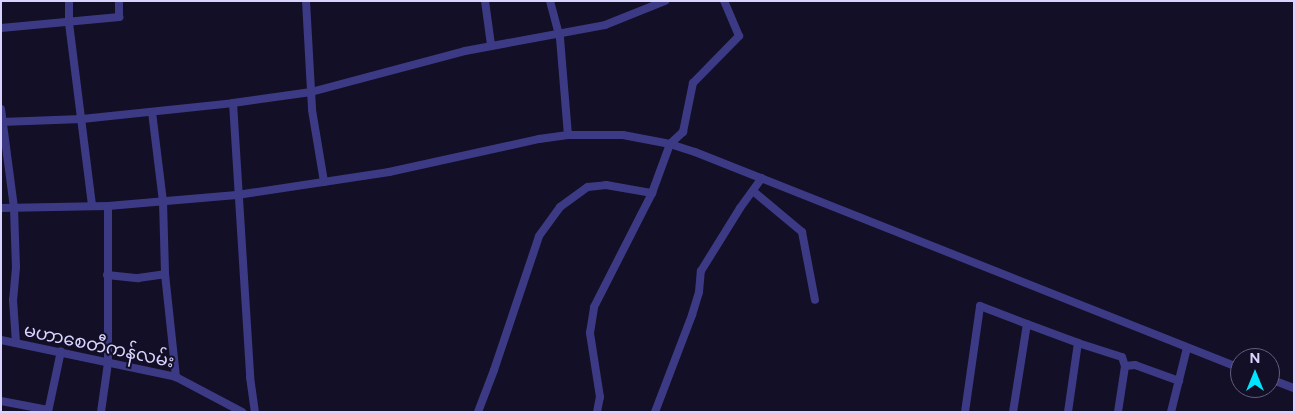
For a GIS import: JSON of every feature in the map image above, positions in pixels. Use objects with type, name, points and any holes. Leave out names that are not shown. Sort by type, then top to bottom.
[{"type":"street","points":[[69,1],[69,23],[92,206]]},
{"type":"street","points":[[1,28],[69,23],[119,16],[119,1]]},
{"type":"street","points":[[306,1],[312,110],[324,182]]},
{"type":"street","points":[[485,1],[491,45]]},
{"type":"street","points":[[550,1],[558,34],[568,135]]},
{"type":"street","points":[[2,122],[82,119],[233,103],[311,92],[491,45],[605,25],[665,1]]},
{"type":"street","points":[[597,412],[600,397],[590,333],[594,308],[652,193],[670,144],[683,132],[693,83],[739,36],[724,1]]},
{"type":"street","points":[[233,103],[250,377],[255,412]]},
{"type":"street","points":[[1,109],[14,208],[16,267],[13,300],[16,343]]},
{"type":"street","points":[[152,112],[163,200],[165,274],[176,377]]},
{"type":"street","points":[[1,208],[108,206],[238,195],[389,172],[538,139],[568,135],[623,135],[670,144],[762,178],[1230,364]]},
{"type":"street","points":[[655,412],[692,316],[699,292],[701,271],[762,178]]},
{"type":"street","points":[[478,412],[539,236],[560,207],[588,187],[606,185],[652,193]]},
{"type":"street","points":[[753,191],[802,232],[815,300]]},
{"type":"street","points":[[101,412],[108,363],[108,206]]},
{"type":"street","points":[[107,275],[138,278],[165,274]]},
{"type":"street","points":[[965,412],[980,306],[1078,343],[1122,357],[1125,366],[1118,412]]},
{"type":"street","points":[[1013,412],[1026,324]]},
{"type":"street","name":"မဟာစေတီကန်လမ်း","points":[[1,340],[176,377],[242,412]]},
{"type":"street","points":[[1068,412],[1078,343]]},
{"type":"street","points":[[1171,412],[1187,348]]},
{"type":"street","points":[[1,402],[48,411],[61,352]]},
{"type":"street","points":[[1125,366],[1135,365],[1179,381]]},
{"type":"street","points":[[1280,383],[1294,388]]}]
